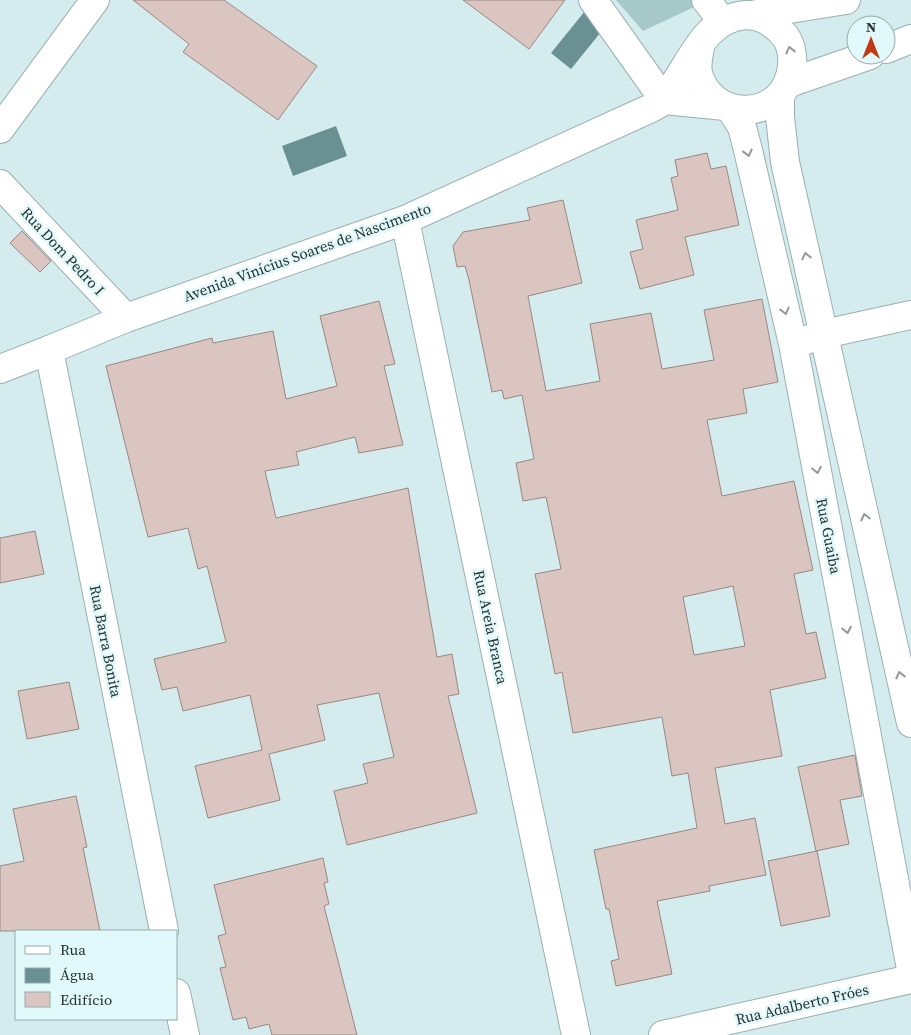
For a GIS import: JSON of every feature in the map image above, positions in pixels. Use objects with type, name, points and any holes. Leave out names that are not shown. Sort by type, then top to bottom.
[{"type":"street","points":[[0,129],[95,0]]},
{"type":"street","points":[[594,0],[664,100],[740,110],[755,110],[769,104],[784,89],[846,64]]},
{"type":"street","name":"Avenida Vinícius Soares de Nascimento","points":[[0,369],[126,318],[405,220],[638,114],[664,100],[710,30],[714,10],[736,16],[751,15],[846,0]]},
{"type":"street","points":[[751,15],[765,19],[778,28],[787,39],[792,53],[792,68],[784,89],[780,117],[785,162],[911,723]]},
{"type":"street","points":[[896,45],[911,39]]},
{"type":"street","points":[[701,43],[697,57],[698,72],[703,86],[712,98],[728,107]]},
{"type":"street","name":"Rua Guaiba","points":[[728,107],[742,127],[793,344],[911,969]]},
{"type":"street","name":"Rua Dom Pedro I","points":[[0,184],[126,318]]},
{"type":"street","name":"Rua Areia Branca","points":[[405,220],[576,1035]]},
{"type":"street","points":[[793,344],[824,334],[911,315]]},
{"type":"street","name":"Rua Barra Bonita","points":[[49,350],[164,930]]},
{"type":"street","name":"Rua Adalberto Fróes","points":[[663,1035],[911,979]]},
{"type":"street","points":[[178,1004],[184,1035]]},
{"type":"shaded area","points":[[616,0],[709,0],[643,31]]},
{"type":"water","points":[[585,11],[605,27],[571,69],[551,53]]},
{"type":"water","points":[[336,126],[347,156],[293,176],[282,146]]},
{"type":"building","points":[[133,0],[224,0],[317,66],[278,120],[183,52],[189,44]]},
{"type":"building","points":[[463,0],[565,0],[529,49]]},
{"type":"building","points":[[707,153],[711,169],[726,166],[739,225],[685,237],[694,275],[640,289],[630,252],[643,249],[636,220],[678,210],[671,178],[678,176],[675,160]]},
{"type":"building","points":[[563,200],[582,283],[528,296],[546,391],[600,381],[590,324],[651,313],[662,369],[714,360],[704,310],[762,299],[778,382],[743,389],[747,413],[707,420],[722,496],[794,481],[813,570],[794,574],[806,634],[816,632],[826,678],[770,690],[782,756],[715,768],[725,824],[755,818],[766,875],[709,886],[710,891],[657,901],[672,974],[616,986],[611,961],[619,959],[594,850],[697,828],[688,773],[672,776],[662,717],[573,733],[562,672],[555,674],[535,574],[561,569],[546,497],[523,501],[516,463],[534,459],[522,395],[504,399],[502,390],[492,392],[469,280],[465,266],[457,267],[453,246],[463,232],[530,220],[527,208]],"holes":[[[733,586],[745,646],[694,655],[683,597]]]},
{"type":"building","points":[[22,231],[51,261],[40,272],[10,243]]},
{"type":"building","points":[[379,301],[395,364],[384,366],[403,445],[359,453],[355,437],[296,452],[299,465],[265,471],[276,518],[408,488],[437,657],[452,654],[459,694],[448,696],[477,813],[347,845],[334,791],[368,783],[363,764],[394,757],[379,693],[317,705],[325,740],[269,754],[280,800],[208,818],[195,766],[262,750],[250,695],[183,711],[177,687],[162,690],[154,659],[226,642],[207,566],[198,569],[188,528],[148,537],[106,366],[212,338],[213,343],[273,331],[286,399],[337,386],[320,316]]},
{"type":"building","points":[[35,531],[44,574],[0,583],[0,538]]},
{"type":"building","points":[[69,682],[79,729],[27,739],[18,691]]},
{"type":"building","points":[[855,755],[862,796],[840,800],[849,844],[816,851],[798,767]]},
{"type":"building","points":[[76,796],[87,847],[83,848],[100,930],[0,931],[0,866],[24,861],[13,809]]},
{"type":"building","points":[[817,851],[830,916],[781,926],[768,861]]},
{"type":"building","points":[[323,858],[328,882],[324,883],[329,904],[324,906],[357,1035],[272,1035],[269,1024],[249,1029],[246,1017],[233,1020],[220,968],[226,967],[218,936],[226,934],[214,885]]}]
